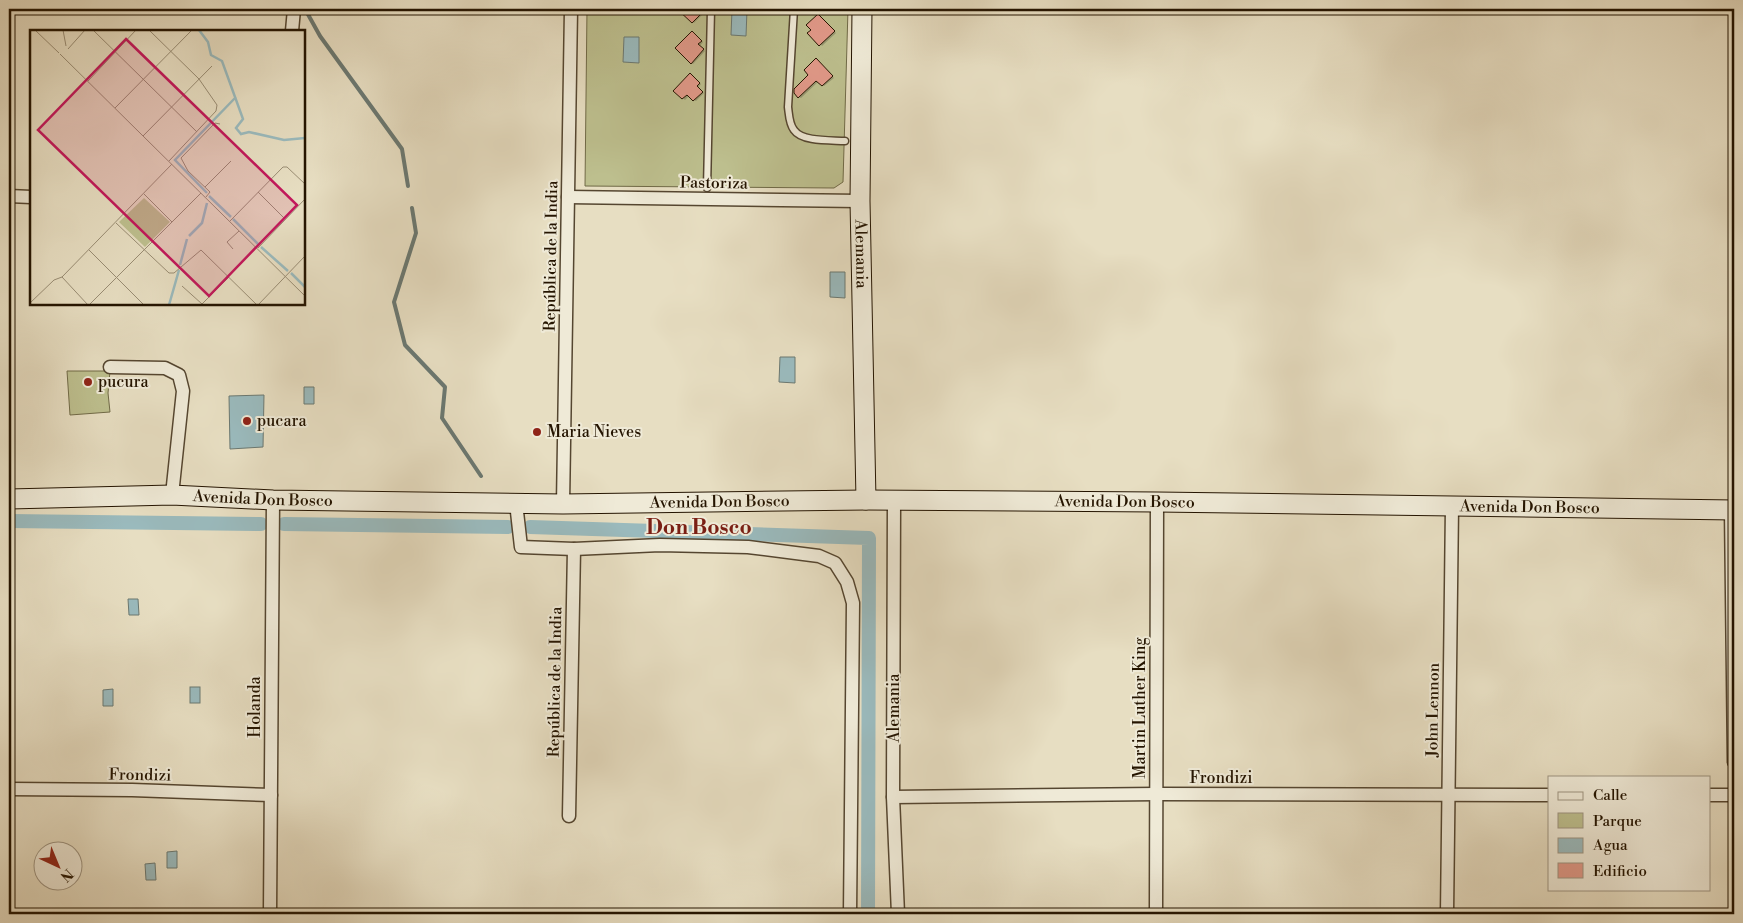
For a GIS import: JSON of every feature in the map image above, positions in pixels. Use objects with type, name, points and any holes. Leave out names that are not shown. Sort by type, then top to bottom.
[{"type":"main road","name":"Alemania","points":[[862,9],[860,201],[866,500]]},
{"type":"main road","name":"Avenida Don Bosco","points":[[9,499],[172,495],[273,500],[516,504],[866,500],[1732,510]]},
{"type":"street","points":[[292,30],[294,9]]},
{"type":"street","name":"República de la India","points":[[563,504],[571,9]]},
{"type":"street","points":[[9,196],[30,196]]},
{"type":"street","name":"Pastoriza","points":[[568,197],[860,201]]},
{"type":"street","points":[[110,367],[165,368],[179,375],[183,391],[172,495]]},
{"type":"street","name":"Holanda","points":[[270,914],[273,500]]},
{"type":"street","name":"Alemania","points":[[894,501],[893,797],[898,914]]},
{"type":"street","name":"Martin Luther King","points":[[1156,914],[1157,502]]},
{"type":"street","points":[[516,504],[521,547],[574,550],[660,545],[748,548],[819,556],[835,564],[847,582],[852,603],[850,914]]},
{"type":"street","name":"John Lennon","points":[[1447,914],[1452,506]]},
{"type":"street","points":[[1732,510],[1734,762]]},
{"type":"street","name":"República de la India","points":[[569,816],[574,550]]},
{"type":"street","name":"Frondizi","points":[[9,789],[132,790],[271,795]]},
{"type":"street","name":"Frondizi","points":[[893,797],[1156,794],[1548,795]]},
{"type":"street","points":[[1710,795],[1734,795]]},
{"type":"lane","points":[[707,188],[711,9]]},
{"type":"lane","points":[[794,9],[788,107],[789,120],[794,131],[805,138],[845,141]]},
{"type":"green space","points":[[587,9],[848,9],[843,182],[834,188],[585,186]]},
{"type":"green space","name":"pucura","points":[[67,371],[110,371],[108,393],[110,412],[70,415]]},
{"type":"water","points":[[732,10],[747,10],[746,36],[731,35]]},
{"type":"water","points":[[624,37],[639,37],[639,63],[623,62]]},
{"type":"water","points":[[830,272],[845,272],[845,298],[830,297]]},
{"type":"water","points":[[780,357],[795,357],[795,383],[779,382]]},
{"type":"water","points":[[304,387],[314,387],[314,404],[304,404]]},
{"type":"water","name":"pucara","points":[[264,395],[263,447],[230,449],[229,396]]},
{"type":"water","points":[[128,599],[138,599],[139,615],[129,615]]},
{"type":"water","points":[[190,687],[200,687],[200,703],[190,703]]},
{"type":"water","points":[[113,689],[113,706],[103,706],[103,690]]},
{"type":"water","points":[[177,851],[177,868],[167,868],[167,852]]},
{"type":"water","points":[[155,863],[156,880],[146,880],[145,864]]},
{"type":"building","points":[[677,9],[706,9],[692,23]]},
{"type":"building","points":[[818,14],[835,31],[819,46],[807,33],[811,30],[806,25]]},
{"type":"building","points":[[692,31],[702,41],[698,44],[704,49],[691,64],[675,48]]},
{"type":"building","points":[[816,58],[833,76],[822,86],[816,81],[798,98],[794,93],[794,89],[808,75],[804,70]]},
{"type":"building","points":[[690,73],[700,83],[697,86],[703,92],[693,101],[687,95],[682,99],[673,91]]},
{"type":"waterway","points":[[305,9],[320,36],[402,149],[408,186]]},
{"type":"waterway","points":[[412,208],[416,233],[394,302],[405,345],[445,387],[442,418],[481,476]]},
{"type":"waterway","points":[[9,521],[261,524]]},
{"type":"waterway","points":[[284,524],[508,527]]},
{"type":"waterway","points":[[530,527],[869,538],[868,914]]},
{"type":"place","name":"pucura","points":[[88,382]]},
{"type":"place","name":"pucara","points":[[247,421]]},
{"type":"place","name":"Maria Nieves","points":[[537,432]]},
{"type":"district","name":"Don Bosco","points":[[699,528]]}]
